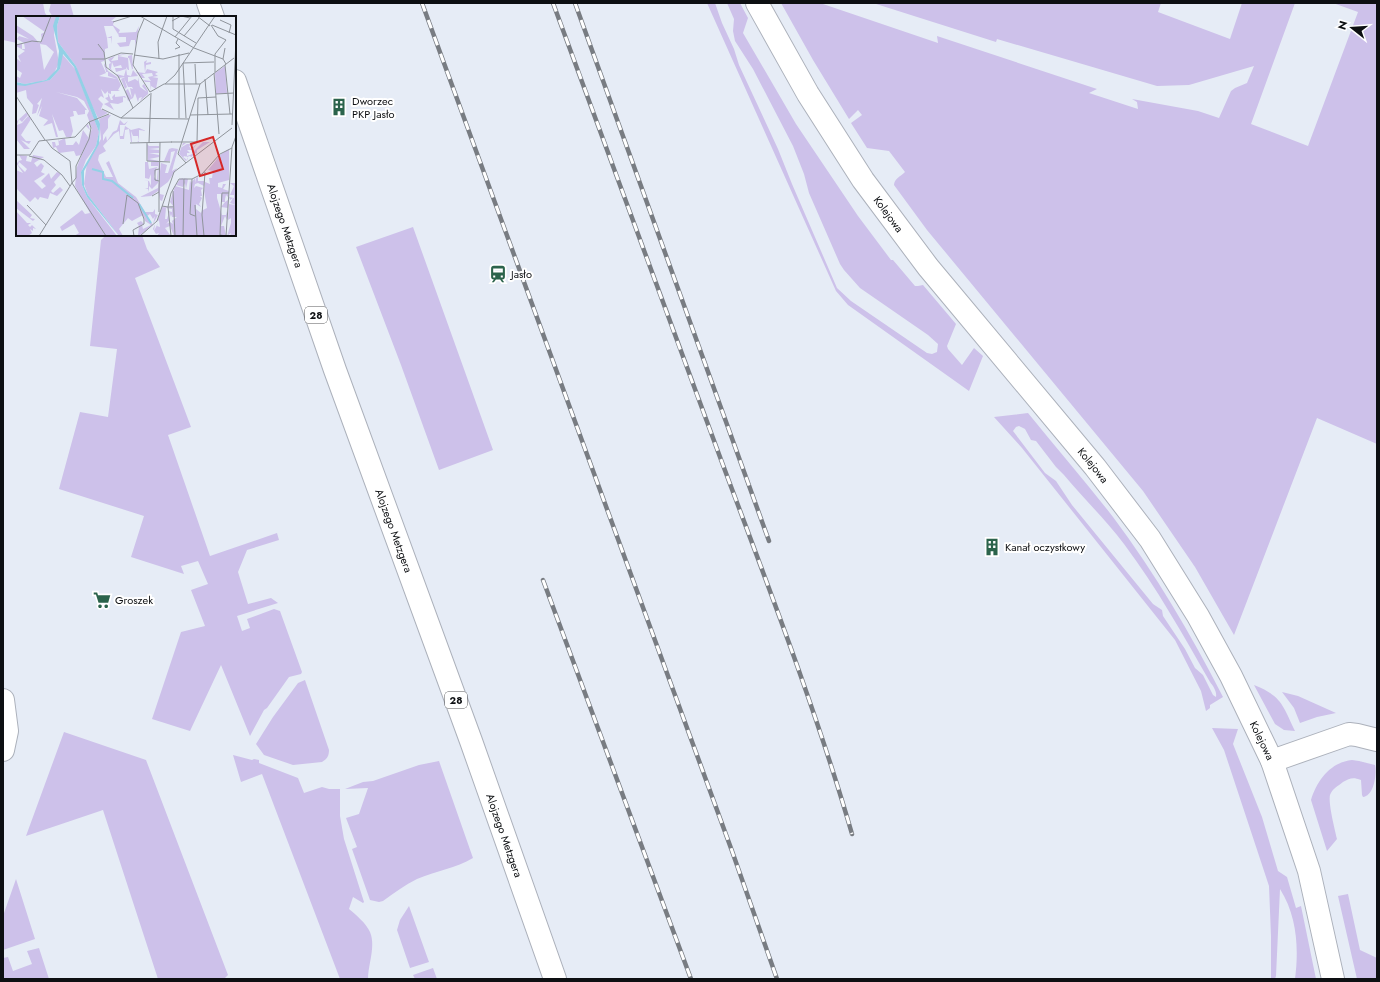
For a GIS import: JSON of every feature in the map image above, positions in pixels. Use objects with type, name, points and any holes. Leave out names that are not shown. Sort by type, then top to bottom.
[{"type":"street","points":[[208,3],[213,16]]},
{"type":"street","name":"Kolejowa","points":[[757,3],[808,94],[863,180],[928,267],[1095,467],[1150,540],[1198,616],[1228,670],[1272,761],[1309,871],[1333,979]]},
{"type":"street","name":"Alojzego Metzgera","points":[[236,84],[335,370],[468,734],[555,979]]},
{"type":"street","points":[[3,700],[7,731],[3,750]]},
{"type":"street","points":[[1272,761],[1349,734],[1357,734],[1377,740]]},
{"type":"shaded area","points":[[3,3],[43,3],[45,13],[47,16],[16,16],[16,43],[3,40]]},
{"type":"shaded area","points":[[51,3],[70,3],[74,16],[52,16],[49,11]]},
{"type":"shaded area","points":[[707,3],[715,3],[739,65],[778,149],[837,288],[851,301],[927,353],[932,354],[937,352],[938,344],[928,335],[860,288],[840,264],[809,193],[804,174],[793,146],[753,69],[735,41],[733,31],[734,19],[727,3],[740,3],[748,18],[743,33],[796,124],[858,216],[891,260],[893,260],[915,286],[923,285],[956,324],[947,346],[948,349],[962,365],[974,348],[983,356],[969,391],[848,305],[836,291]]},
{"type":"shaded area","points":[[781,3],[820,3],[938,43],[937,36],[1097,89],[1089,93],[1138,109],[1137,102],[1132,99],[1198,111],[1219,118],[1231,91],[1247,83],[1254,66],[1189,85],[1157,86],[997,39],[996,42],[873,3],[1161,3],[1158,12],[1230,39],[1242,3],[1295,3],[1251,124],[1308,146],[1358,12],[1333,3],[1377,3],[1377,444],[1317,418],[1234,635],[1195,567],[1143,491],[927,230],[894,185],[896,179],[905,172],[889,151],[867,148],[851,123],[862,115],[858,110],[849,119],[813,60]]},
{"type":"shaded area","points":[[413,227],[493,450],[439,470],[356,247]]},
{"type":"shaded area","points":[[105,236],[142,236],[147,249],[160,267],[135,278],[191,427],[168,435],[210,556],[277,533],[279,540],[247,550],[238,572],[248,604],[271,598],[278,603],[237,616],[242,631],[250,628],[247,619],[274,609],[280,611],[302,672],[301,674],[289,677],[264,710],[250,736],[221,665],[190,731],[152,719],[181,632],[205,626],[191,590],[208,584],[198,561],[181,566],[184,574],[131,557],[144,516],[59,489],[80,412],[108,417],[117,349],[90,346],[101,240]]},
{"type":"shaded area","points":[[1028,413],[1113,517],[1172,604],[1223,697],[1210,705],[1210,708],[1206,711],[1201,691],[1175,640],[1022,448],[994,417]],"holes":[[[1019,426],[1025,429],[1031,440],[1036,441],[1056,467],[1117,535],[1136,561],[1169,612],[1213,687],[1216,697],[1213,695],[1203,675],[1195,668],[1185,649],[1163,616],[1162,610],[1153,604],[1072,505],[1056,481],[1045,473],[1013,431]]]},
{"type":"shaded area","points":[[305,680],[329,752],[325,760],[322,762],[293,765],[264,755],[256,744],[273,717],[298,683]]},
{"type":"shaded area","points":[[1254,685],[1271,693],[1276,698],[1284,708],[1295,731],[1284,730],[1275,724]]},
{"type":"shaded area","points":[[1282,692],[1298,696],[1336,713],[1317,717],[1300,723],[1294,708]]},
{"type":"shaded area","points":[[1212,728],[1238,729],[1233,744],[1262,817],[1278,871],[1287,877],[1296,908],[1301,906],[1316,979],[1295,979],[1297,956],[1295,932],[1290,910],[1280,889],[1276,976],[1275,979],[1271,979],[1269,886],[1224,750]]},
{"type":"shaded area","points":[[64,732],[146,760],[228,975],[224,979],[158,979],[103,810],[26,836]]},
{"type":"shaded area","points":[[233,755],[252,760],[259,760],[259,763],[298,778],[304,793],[322,787],[329,789],[340,789],[340,816],[344,839],[364,902],[363,903],[353,897],[349,909],[366,925],[372,937],[368,979],[340,979],[262,774],[241,782]]},
{"type":"shaded area","points":[[1352,760],[1375,765],[1376,774],[1374,784],[1370,793],[1363,797],[1361,780],[1356,778],[1345,781],[1332,791],[1330,795],[1330,804],[1337,839],[1327,851],[1311,800],[1321,779],[1331,768],[1344,761]]},
{"type":"shaded area","points":[[439,761],[473,858],[417,879],[383,901],[379,902],[370,900],[352,849],[357,847],[346,818],[359,814],[368,788],[345,789],[419,765]]},
{"type":"shaded area","points":[[16,879],[35,939],[3,950],[3,916]]},
{"type":"shaded area","points":[[1348,894],[1360,950],[1377,958],[1377,979],[1357,979],[1338,896]]},
{"type":"shaded area","points":[[409,906],[429,962],[410,968],[397,930],[400,920]]},
{"type":"shaded area","points":[[39,948],[49,979],[3,979],[3,958],[8,957],[13,971],[32,964],[27,951]]},
{"type":"shaded area","points":[[433,968],[437,979],[415,979],[413,975]]},
{"type":"railway","points":[[422,3],[732,851],[777,979]]},
{"type":"railway","points":[[553,3],[806,691],[838,786],[852,834]]},
{"type":"railway","points":[[575,3],[769,541]]},
{"type":"railway","points":[[543,580],[691,979]]},
{"type":"place","name":"Dworzec PKP Jasło","points":[[339,107]]},
{"type":"place","name":"Jasło","points":[[498,274]]},
{"type":"place","name":"Kanał oczystkowy","points":[[992,547]]},
{"type":"place","name":"Groszek","points":[[102,600]]}]
